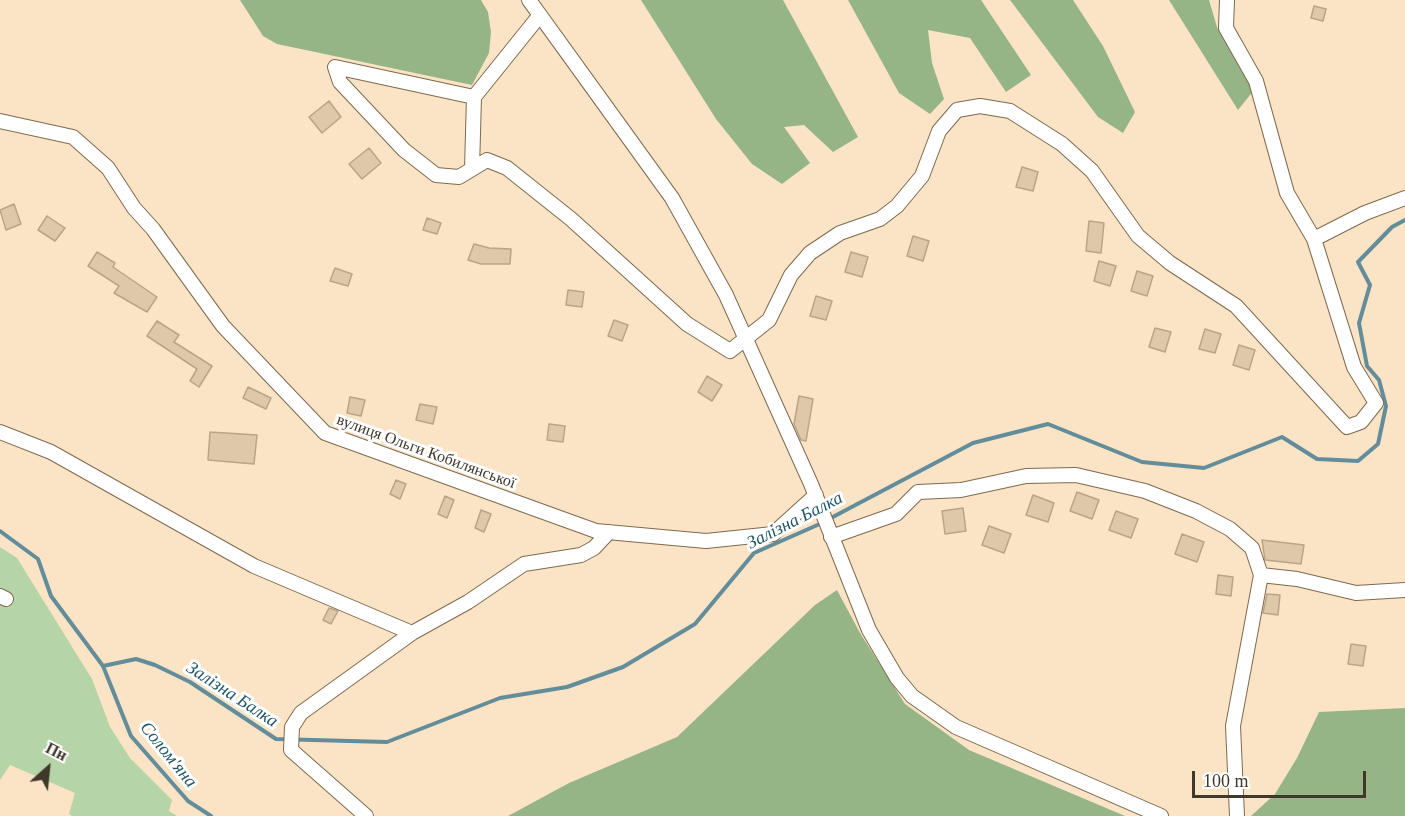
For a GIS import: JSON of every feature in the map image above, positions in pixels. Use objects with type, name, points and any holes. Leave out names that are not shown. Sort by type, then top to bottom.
[{"type":"street","points":[[529,0],[672,198],[726,295],[816,496],[869,630],[897,678],[912,696],[956,727],[1161,816]]},
{"type":"street","points":[[474,97],[335,67],[340,82],[374,121],[404,150],[436,175],[459,177],[487,160],[507,168],[571,219],[687,324],[730,351],[770,320],[791,276],[810,253],[840,233],[880,219],[897,206],[922,176],[939,131],[957,110],[980,106],[1010,111],[1062,144],[1092,171],[1138,236],[1170,263],[1236,306],[1347,427],[1361,422],[1376,403],[1354,368],[1314,239],[1287,193],[1256,81],[1226,28],[1227,0]]},
{"type":"street","points":[[472,169],[474,97],[540,15]]},
{"type":"street","name":"вулиця Ольги Кобилянської","points":[[0,121],[73,137],[108,168],[134,208],[153,229],[222,326],[325,433],[596,531],[706,541],[772,534],[816,496]]},
{"type":"street","points":[[1314,239],[1365,213],[1405,198]]},
{"type":"street","points":[[0,432],[51,452],[254,566],[412,633]]},
{"type":"street","points":[[829,533],[896,514],[918,492],[961,490],[1026,476],[1076,475],[1145,491],[1196,511],[1230,529],[1252,548],[1261,575],[1233,726],[1237,816]]},
{"type":"street","points":[[366,816],[290,747],[291,731],[301,713],[412,633],[476,597],[524,564],[581,555],[594,548],[609,532]]},
{"type":"street","points":[[1261,575],[1297,579],[1356,593],[1405,590]]},
{"type":"green space","points":[[240,0],[481,0],[488,12],[491,32],[489,53],[472,85],[277,44],[263,36]]},
{"type":"green space","points":[[641,0],[783,0],[858,137],[833,152],[804,125],[784,127],[810,163],[782,184],[752,164],[716,119]]},
{"type":"green space","points":[[848,0],[981,0],[1031,75],[1006,92],[970,38],[928,30],[932,63],[944,99],[930,114],[899,93]]},
{"type":"green space","points":[[1010,0],[1073,0],[1103,46],[1135,112],[1123,133],[1098,117]]},
{"type":"green space","points":[[1169,0],[1209,0],[1217,27],[1254,90],[1238,110]]},
{"type":"green space","points":[[0,547],[17,558],[92,679],[110,727],[130,758],[172,800],[169,811],[177,816],[72,816],[69,814],[75,793],[10,765],[0,780]]},
{"type":"green space","points":[[837,590],[860,633],[905,704],[969,750],[1125,816],[508,816],[569,783],[677,737],[815,605]]},
{"type":"green space","points":[[1405,708],[1405,816],[1251,816],[1275,794],[1297,758],[1319,712]]},
{"type":"building","points":[[1314,6],[1326,9],[1323,21],[1311,18]]},
{"type":"building","points":[[329,101],[341,117],[322,133],[309,117]]},
{"type":"building","points":[[369,148],[381,163],[362,179],[349,164]]},
{"type":"building","points":[[1022,167],[1038,172],[1033,191],[1016,187]]},
{"type":"building","points":[[14,204],[21,224],[6,230],[0,210]]},
{"type":"building","points":[[47,216],[65,228],[55,241],[38,230]]},
{"type":"building","points":[[427,218],[441,223],[437,234],[423,230]]},
{"type":"building","points":[[1089,221],[1104,223],[1101,253],[1086,251]]},
{"type":"building","points":[[913,236],[929,241],[923,261],[907,256]]},
{"type":"building","points":[[474,244],[489,248],[511,249],[510,264],[481,264],[468,260]]},
{"type":"building","points":[[97,252],[115,263],[113,267],[157,297],[147,312],[114,293],[119,286],[88,266]]},
{"type":"building","points":[[851,252],[868,257],[862,277],[845,272]]},
{"type":"building","points":[[1099,261],[1116,266],[1110,286],[1094,281]]},
{"type":"building","points":[[335,268],[352,274],[348,286],[330,281]]},
{"type":"building","points":[[1137,271],[1153,276],[1147,296],[1131,291]]},
{"type":"building","points":[[568,290],[584,292],[582,307],[566,305]]},
{"type":"building","points":[[816,296],[832,301],[826,320],[810,316]]},
{"type":"building","points":[[614,320],[628,325],[622,341],[608,336]]},
{"type":"building","points":[[157,321],[179,335],[174,342],[212,366],[199,387],[190,381],[197,369],[147,336]]},
{"type":"building","points":[[1155,328],[1171,332],[1165,352],[1149,347]]},
{"type":"building","points":[[1205,329],[1221,334],[1215,353],[1199,349]]},
{"type":"building","points":[[1239,345],[1255,350],[1249,370],[1233,365]]},
{"type":"building","points":[[707,376],[722,385],[712,401],[698,392]]},
{"type":"building","points":[[248,387],[271,398],[266,409],[243,398]]},
{"type":"building","points":[[799,396],[813,399],[806,441],[801,440],[794,424]]},
{"type":"building","points":[[350,397],[365,400],[361,416],[347,413]]},
{"type":"building","points":[[420,404],[437,407],[433,424],[416,420]]},
{"type":"building","points":[[549,424],[565,426],[563,442],[547,440]]},
{"type":"building","points":[[210,432],[257,435],[254,464],[208,460]]},
{"type":"building","points":[[396,480],[406,484],[400,499],[390,494]]},
{"type":"building","points":[[1077,492],[1099,500],[1092,519],[1070,511]]},
{"type":"building","points":[[1033,495],[1054,503],[1048,522],[1026,515]]},
{"type":"building","points":[[445,496],[454,500],[447,518],[438,514]]},
{"type":"building","points":[[963,508],[966,531],[945,534],[942,511]]},
{"type":"building","points":[[481,510],[491,514],[484,532],[475,528]]},
{"type":"building","points":[[1116,511],[1138,519],[1131,538],[1109,530]]},
{"type":"building","points":[[989,526],[1011,534],[1004,553],[982,545]]},
{"type":"building","points":[[1182,534],[1204,542],[1197,562],[1175,554]]},
{"type":"building","points":[[1262,540],[1304,545],[1301,564],[1265,560]]},
{"type":"building","points":[[1218,575],[1233,577],[1231,596],[1216,594]]},
{"type":"building","points":[[1267,594],[1280,595],[1278,615],[1263,613]]},
{"type":"building","points":[[329,608],[338,611],[331,624],[323,620]]},
{"type":"building","points":[[1351,644],[1366,646],[1363,666],[1348,664]]},
{"type":"waterway","name":"Залізна Балка","points":[[829,519],[973,443],[1048,424],[1142,462],[1204,468],[1282,437],[1317,459],[1358,461],[1378,444],[1386,406],[1379,380],[1367,366],[1359,323],[1370,285],[1358,262],[1392,227],[1405,220]]},
{"type":"waterway","name":"Залізна Балка","points":[[103,666],[136,659],[155,665],[190,682],[276,739],[387,742],[500,698],[567,687],[623,667],[695,624],[754,553],[822,523]]},
{"type":"waterway","name":"Солом'яна","points":[[0,531],[38,559],[51,596],[103,666],[131,736],[188,801],[211,816]]}]
